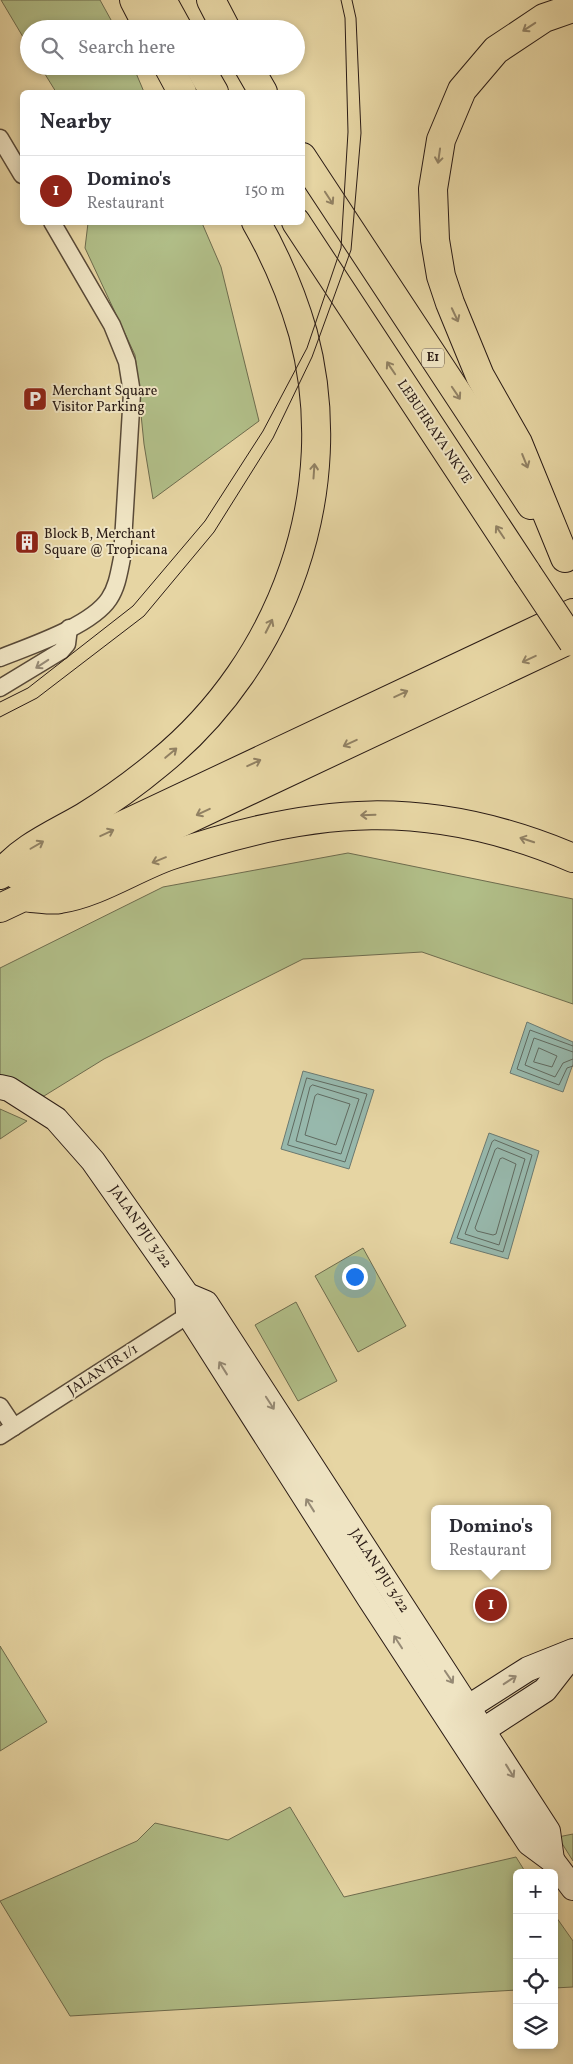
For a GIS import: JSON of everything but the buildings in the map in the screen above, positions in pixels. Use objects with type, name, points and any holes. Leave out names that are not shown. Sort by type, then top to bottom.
[{"type":"highway","points":[[134,0],[144,20]]},
{"type":"highway","points":[[162,0],[173,20]]},
{"type":"highway","points":[[211,0],[221,20]]},
{"type":"highway","points":[[569,563],[518,443],[480,376],[450,303],[441,276],[435,240],[433,189],[441,140],[462,90],[496,50],[544,18],[573,8]]},
{"type":"highway","points":[[173,75],[181,90]]},
{"type":"highway","points":[[204,75],[213,90]]},
{"type":"highway","points":[[253,75],[262,90]]},
{"type":"highway","name":"E1","points":[[305,162],[396,304],[569,563]]},
{"type":"highway","points":[[0,875],[15,857],[126,789],[185,741],[236,683],[258,647],[291,577],[310,508],[315,462],[314,398],[300,324],[278,265],[258,225]]},
{"type":"highway","name":"LEBUHRAYA NKVE","points":[[298,225],[573,640]]},
{"type":"highway","points":[[7,896],[573,613]]},
{"type":"highway","points":[[7,896],[573,640]]},
{"type":"highway","points":[[7,896],[59,900],[100,886],[162,858],[241,832],[299,820],[341,816],[415,816],[473,825],[529,840],[573,858]]},
{"type":"street","points":[[0,138],[20,172]]},
{"type":"street","points":[[0,658],[91,617],[108,600],[117,582],[122,558],[132,394],[127,362],[112,325],[54,225]]},
{"type":"street","points":[[0,688],[61,651],[67,644],[69,628]]},
{"type":"street","name":"JALAN PJU 3/22","points":[[0,1087],[9,1089],[56,1119],[93,1161],[194,1304],[469,1707],[548,1831],[552,1860]]},
{"type":"street","name":"JALAN PJU 3/22","points":[[194,1304],[448,1720],[529,1843],[552,1860],[573,1888]]},
{"type":"street","name":"JALAN TR 1/1","points":[[7,1432],[194,1304]]},
{"type":"street","points":[[0,1406],[7,1432]]},
{"type":"street","points":[[448,1720],[528,1669],[573,1653]]},
{"type":"street","points":[[464,1743],[545,1690],[573,1653]]},
{"type":"green space","points":[[1,0],[100,0],[111,20],[20,20],[20,32]]},
{"type":"green space","points":[[46,75],[137,75],[143,90],[55,90]]},
{"type":"green space","points":[[88,225],[203,225],[221,267],[259,421],[153,499],[144,444],[135,355],[85,248]]},
{"type":"green space","points":[[348,853],[573,899],[573,1004],[422,952],[303,959],[104,1059],[44,1096],[0,1075],[0,968],[163,887]]},
{"type":"green space","points":[[0,1109],[27,1121],[0,1139]]},
{"type":"green space","points":[[363,1248],[406,1326],[358,1352],[315,1276]]},
{"type":"green space","points":[[296,1302],[337,1381],[298,1401],[255,1325]]},
{"type":"green space","points":[[0,1646],[47,1722],[0,1751]]},
{"type":"green space","points":[[290,1807],[344,1897],[516,1857],[524,1869],[513,1869],[513,1990],[70,2016],[0,1901],[137,1841],[155,1823],[228,1840]]},
{"type":"green space","points":[[573,1834],[573,1861],[558,1837]]},
{"type":"green space","points":[[558,1920],[573,1941],[573,1987],[558,1988]]},
{"type":"water","points":[[527,1022],[573,1042],[573,1064],[563,1092],[510,1073]]},
{"type":"water","points":[[303,1071],[374,1090],[349,1169],[281,1149]]},
{"type":"water","points":[[489,1133],[539,1151],[508,1259],[450,1243]]},
{"type":"tram line","points":[[0,702],[28,688],[133,606],[205,521],[263,431],[307,348],[341,248],[348,132],[345,18],[341,0]]},
{"type":"tram line","points":[[0,717],[37,698],[144,616],[214,532],[273,438],[312,357],[351,250],[361,133],[356,18],[352,0]]},
{"type":"place","name":"Merchant Square Visitor Parking","points":[[35,399]]},
{"type":"place","name":"Block B, Merchant Square @ Tropicana","points":[[27,542]]},
{"type":"place","name":"Domino's","points":[[491,1605]]}]
